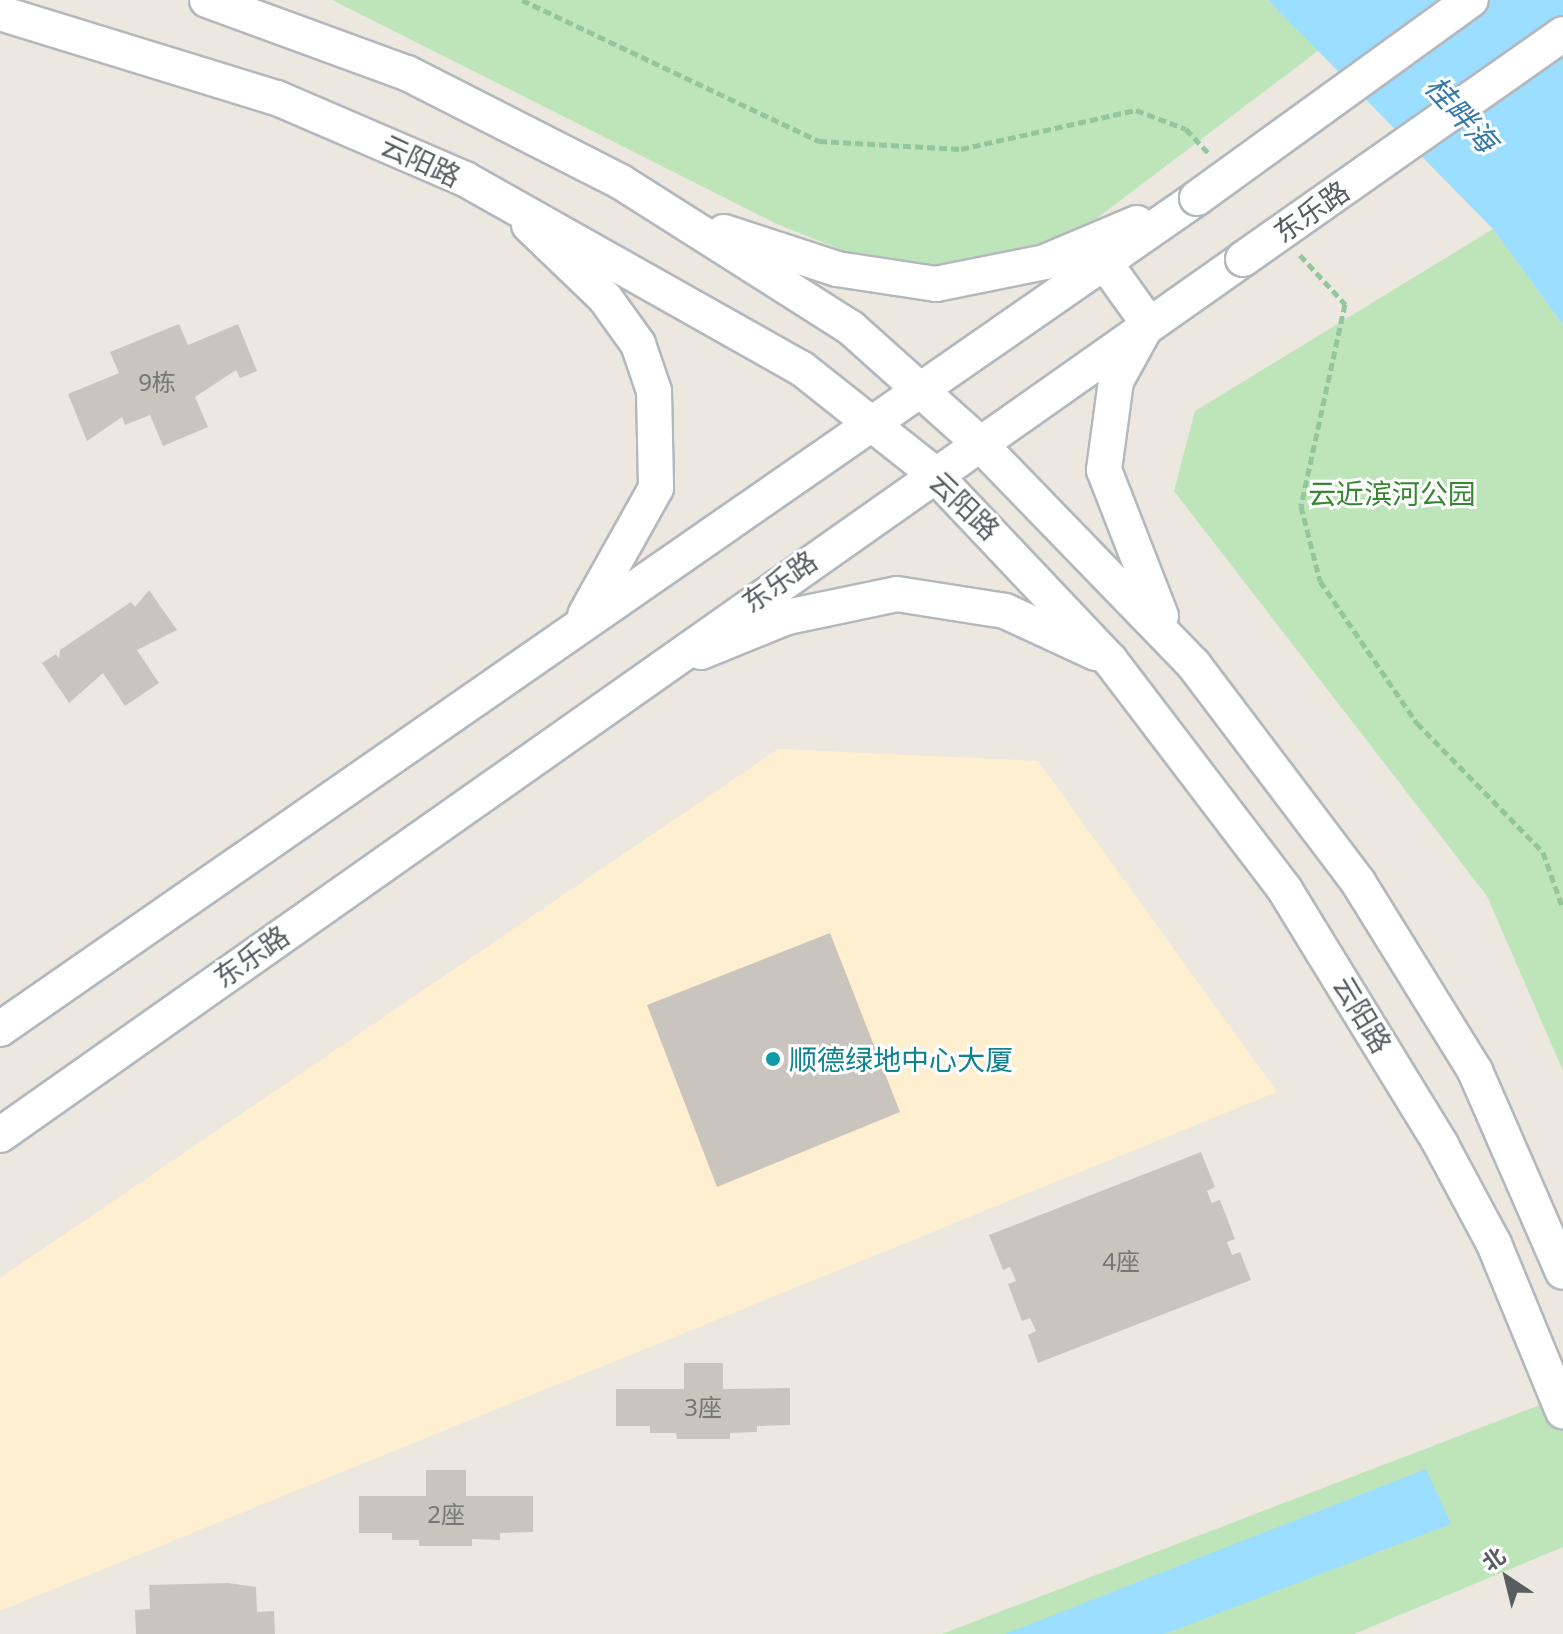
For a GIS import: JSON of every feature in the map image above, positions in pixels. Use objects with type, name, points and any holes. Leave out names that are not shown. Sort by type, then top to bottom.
[{"type":"main road","name":"云阳路","points":[[207,0],[407,73],[691,222],[851,328],[977,441],[1173,642],[1262,750],[1421,980],[1508,1138],[1563,1272]]},
{"type":"main road","points":[[0,1029],[924,393],[1471,0]]},
{"type":"main road","name":"云阳路","points":[[0,13],[277,98],[503,199],[718,316],[876,425],[932,472],[1110,660],[1285,890],[1373,1029],[1494,1244],[1563,1411]]},
{"type":"main road","name":"东乐路","points":[[0,1135],[932,472],[1563,34]]},
{"type":"main road","points":[[691,222],[837,269],[936,284],[1045,262],[1197,198]]},
{"type":"main road","points":[[503,199],[605,298],[638,344],[654,391],[661,443],[656,488],[576,630]]},
{"type":"main road","points":[[1105,263],[1148,323],[1116,381],[1104,470],[1173,642]]},
{"type":"main road","points":[[645,675],[787,617],[897,594],[1005,611],[1110,660]]},
{"type":"shaded area","name":"顺德绿地中心大厦","points":[[778,749],[1038,761],[1277,1092],[0,1611],[0,1278]]},
{"type":"green space","points":[[332,0],[1268,0],[1319,50],[1096,219],[996,266],[896,272],[777,224]]},
{"type":"green space","name":"云近滨河公园","points":[[1493,229],[1563,325],[1563,1071],[1487,896],[1174,491],[1195,411]]},
{"type":"green space","points":[[1563,1396],[1563,1547],[1354,1634],[942,1634]]},
{"type":"water","name":"桂畔海","points":[[1268,0],[1563,0],[1563,325],[1493,229]]},
{"type":"water","points":[[1426,1469],[1451,1524],[1165,1634],[1005,1634]]},
{"type":"building","points":[[179,324],[188,345],[238,324],[257,371],[240,378],[236,370],[195,397],[208,427],[163,446],[150,415],[125,425],[122,417],[87,441],[68,394],[119,373],[110,352]]},
{"type":"building","points":[[149,590],[177,630],[137,650],[159,683],[125,706],[103,673],[69,703],[42,663],[56,654],[59,659],[60,650],[131,602],[135,607]]},
{"type":"building","name":"顺德绿地中心大厦","points":[[830,933],[900,1112],[717,1187],[647,1005]]},
{"type":"building","points":[[1201,1152],[1215,1187],[1207,1191],[1212,1203],[1220,1200],[1235,1239],[1227,1242],[1232,1255],[1240,1252],[1251,1280],[1038,1363],[1028,1335],[1036,1331],[1030,1318],[1022,1321],[1008,1284],[1016,1281],[1010,1267],[1003,1270],[989,1235]]},
{"type":"building","points":[[684,1363],[723,1363],[723,1389],[790,1388],[790,1425],[757,1426],[757,1432],[730,1433],[730,1439],[677,1439],[676,1433],[650,1433],[650,1426],[616,1426],[616,1389],[684,1389]]},
{"type":"building","points":[[426,1470],[466,1470],[466,1496],[533,1496],[533,1532],[500,1533],[500,1540],[472,1539],[472,1546],[419,1546],[419,1540],[392,1540],[392,1533],[359,1533],[359,1496],[426,1496]]},
{"type":"building","points":[[228,1583],[256,1587],[257,1612],[274,1611],[275,1634],[136,1634],[135,1610],[150,1609],[149,1585]]},
{"type":"place","name":"顺德绿地中心大厦","points":[[773,1059]]}]
